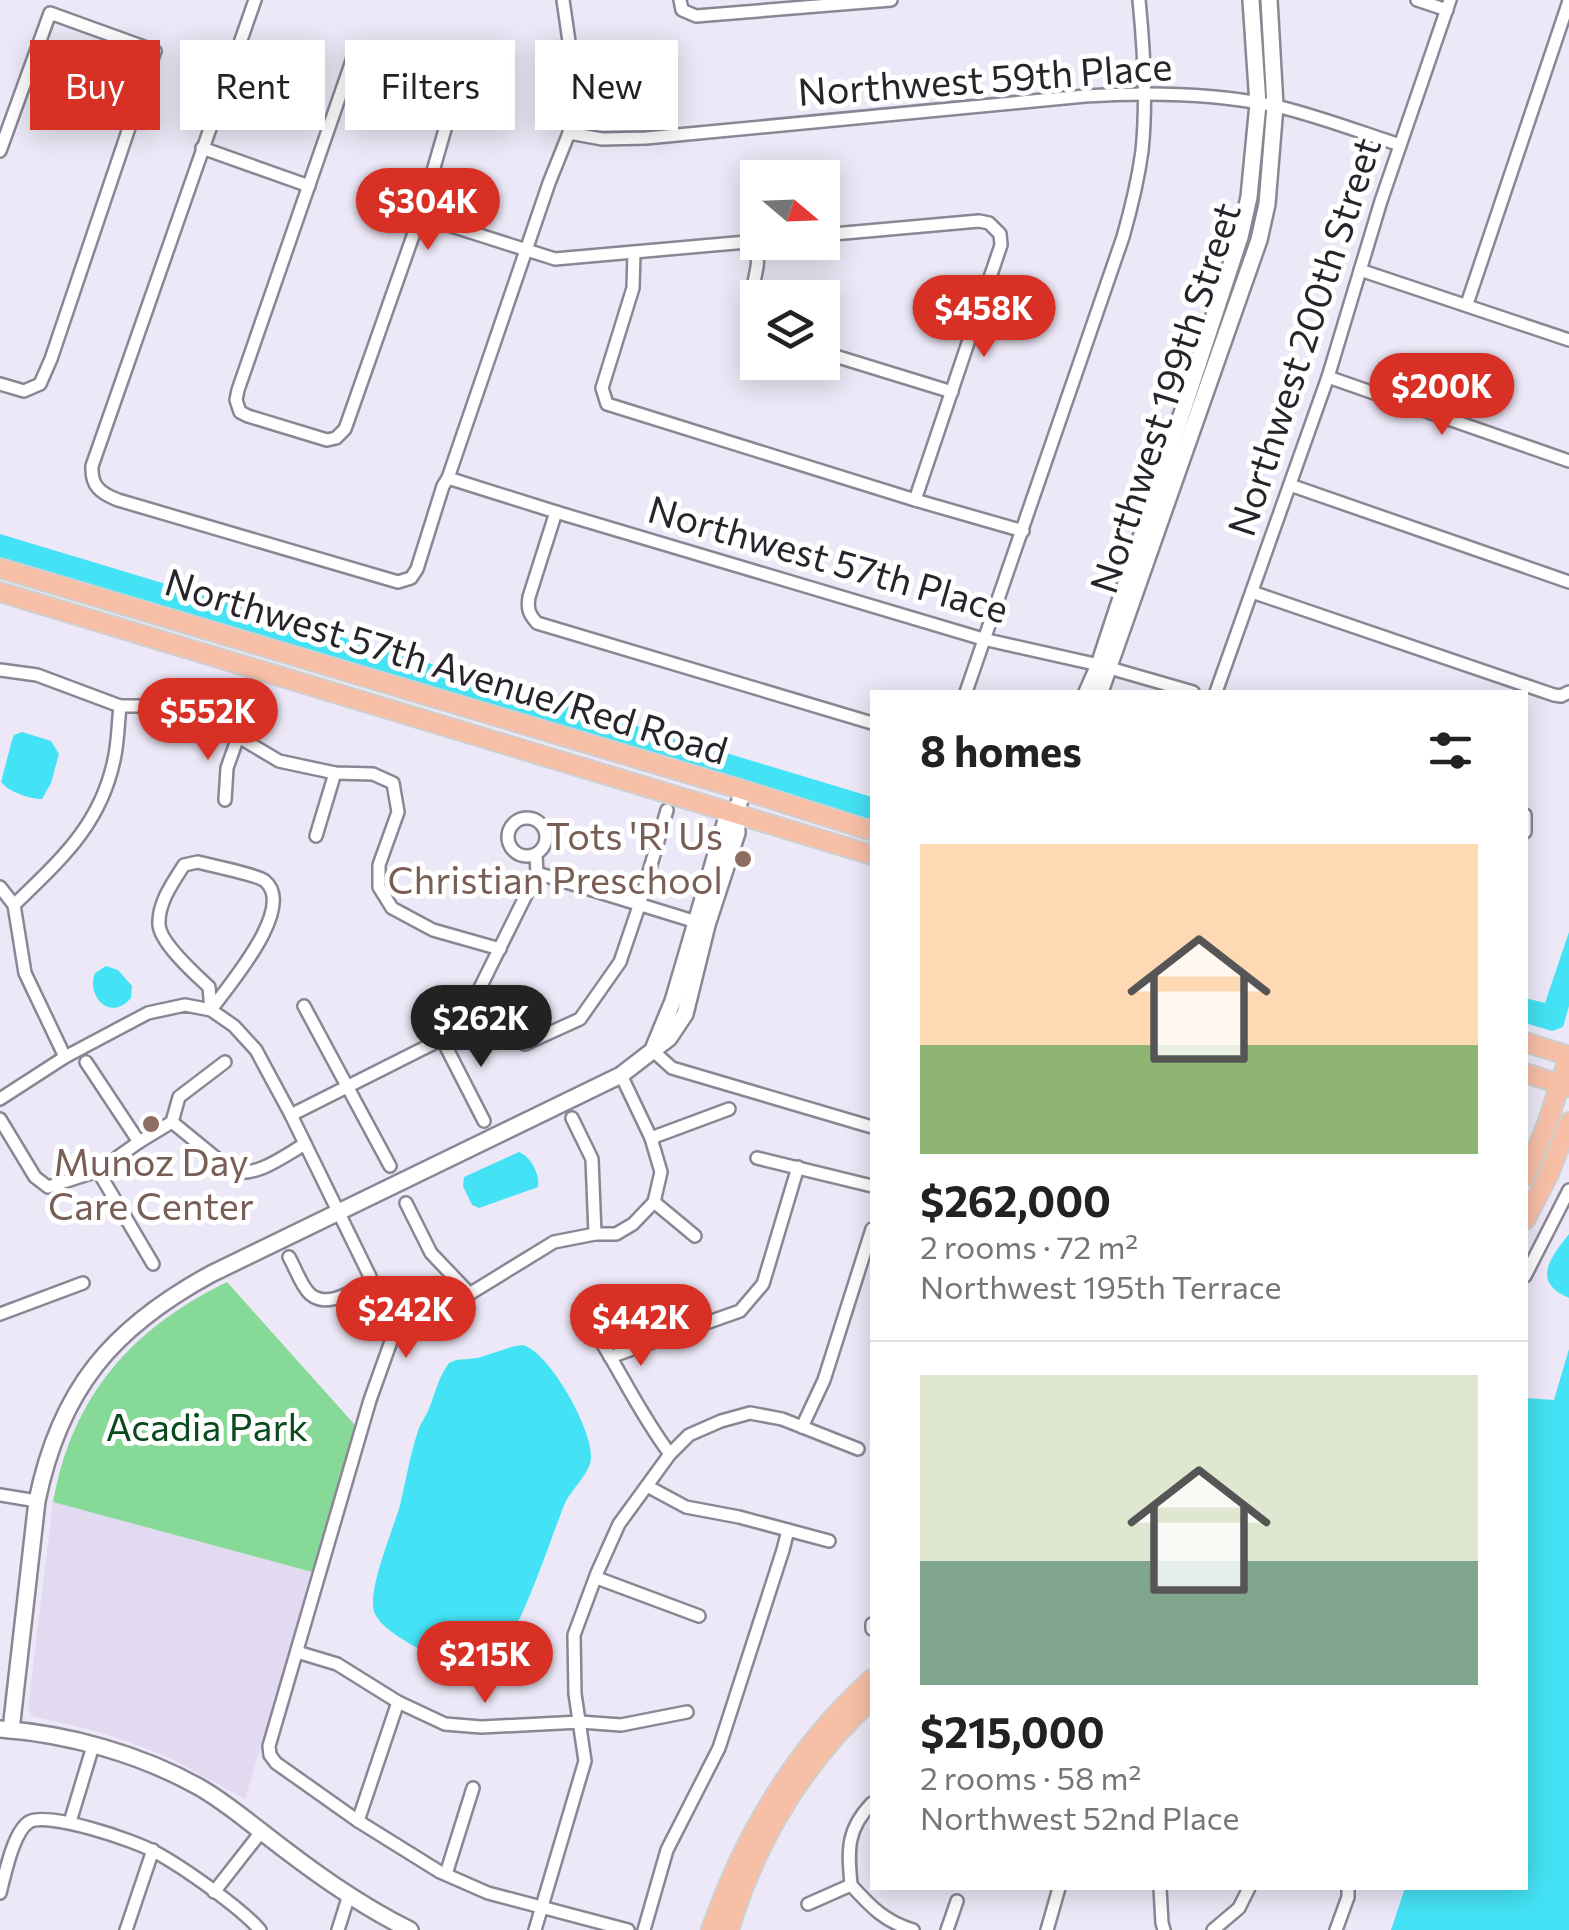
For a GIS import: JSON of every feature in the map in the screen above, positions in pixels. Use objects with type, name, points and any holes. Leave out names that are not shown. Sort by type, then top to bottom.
[{"type":"main road","name":"Northwest 57th Avenue/Red Road","points":[[0,568],[870,830]]},
{"type":"main road","name":"Northwest 57th Avenue/Red Road","points":[[0,592],[870,854]]},
{"type":"main road","points":[[1528,1043],[1569,1056],[1564,1086],[1528,1169]]},
{"type":"main road","points":[[1528,1073],[1564,1086]]},
{"type":"main road","points":[[1528,1214],[1569,1122]]},
{"type":"main road","points":[[729,1930],[747,1877],[806,1761],[837,1713],[870,1681]]},
{"type":"main road","points":[[711,1930],[750,1837],[768,1805],[806,1761],[870,1701]]},
{"type":"street","points":[[254,0],[92,466],[92,477],[103,494],[118,500],[398,582],[411,578],[417,569],[569,133],[572,62],[564,0]]},
{"type":"street","points":[[680,0],[682,10],[696,16],[892,0]]},
{"type":"street","points":[[967,690],[1134,199],[1142,150],[1144,93],[1139,0]]},
{"type":"street","name":"Northwest 199th Street","points":[[1100,690],[1104,667],[1249,198],[1258,104],[1252,0]]},
{"type":"street","name":"Northwest 199th Street","points":[[1088,690],[1104,667],[1259,240],[1267,204],[1275,106],[1269,0]]},
{"type":"street","points":[[1418,0],[1448,5]]},
{"type":"street","points":[[1467,304],[1569,0]]},
{"type":"street","name":"Northwest 200th Street","points":[[1217,690],[1328,377],[1448,5]]},
{"type":"street","points":[[0,151],[50,12],[155,51],[40,384],[24,391],[0,384]]},
{"type":"street","points":[[433,48],[442,49],[456,64],[452,106],[420,216],[345,429],[327,440],[240,412],[238,390],[354,55],[433,48]]},
{"type":"street","name":"Northwest 59th Place","points":[[569,133],[602,139],[646,138],[1144,93],[1275,106],[1400,145]]},
{"type":"street","points":[[202,148],[309,186]]},
{"type":"street","points":[[420,216],[555,259],[740,244]]},
{"type":"street","points":[[840,234],[979,221],[989,223],[1000,234],[1001,244],[915,500]]},
{"type":"street","points":[[634,254],[633,288],[602,388],[607,404],[1023,530]]},
{"type":"street","points":[[1360,270],[1569,340]]},
{"type":"street","points":[[840,358],[952,392]]},
{"type":"street","points":[[1328,377],[1569,461]]},
{"type":"street","name":"Northwest 57th Place","points":[[448,478],[983,639],[1185,690]]},
{"type":"street","points":[[1290,485],[1569,582]]},
{"type":"street","points":[[556,512],[527,608],[538,623],[870,722]]},
{"type":"street","points":[[1252,592],[1554,695],[1569,692]]},
{"type":"street","points":[[0,670],[36,675],[120,706],[149,706],[212,724],[278,761],[336,773],[372,774],[392,784],[398,812],[379,866],[379,887],[392,908],[433,930],[500,949]]},
{"type":"street","points":[[14,905],[70,851],[100,804],[114,760],[120,706]]},
{"type":"street","points":[[225,800],[230,757],[238,737]]},
{"type":"street","points":[[316,836],[336,773]]},
{"type":"street","points":[[410,1930],[349,1895],[199,1787],[159,1768],[93,1746],[6,1729],[36,1501],[44,1468],[69,1407],[91,1372],[114,1342],[172,1295],[620,1075],[669,1038],[685,1014],[701,923],[726,820],[736,814],[743,790]]},
{"type":"street","points":[[470,1008],[524,1044],[580,1019],[620,962],[667,810]]},
{"type":"street","points":[[292,1115],[442,1038],[470,1008],[537,873],[536,856]]},
{"type":"street","points":[[198,862],[263,879],[272,889],[273,906],[260,944],[211,1010],[209,987],[160,933],[158,922],[168,890],[184,865],[198,862]]},
{"type":"street","points":[[537,873],[701,923]]},
{"type":"street","points":[[0,887],[14,905],[25,972],[65,1057]]},
{"type":"street","points":[[0,1099],[65,1057],[148,1013],[185,1006],[211,1010],[234,1026],[256,1050],[292,1115],[378,1293],[390,1303],[426,1312],[453,1304],[554,1242],[616,1234],[654,1202],[662,1172],[652,1138],[620,1075]]},
{"type":"street","points":[[304,1006],[390,1166]]},
{"type":"street","points":[[442,1038],[484,1121]]},
{"type":"street","points":[[652,1050],[672,1068],[870,1126]]},
{"type":"street","points":[[86,1062],[139,1142]]},
{"type":"street","points":[[0,1119],[35,1177],[48,1187],[98,1171],[172,1122],[179,1097],[225,1062]]},
{"type":"street","points":[[652,1138],[729,1109]]},
{"type":"street","points":[[572,1118],[592,1159],[596,1234]]},
{"type":"street","points":[[172,1122],[232,1172],[244,1175],[305,1144]]},
{"type":"street","points":[[758,1158],[870,1185]]},
{"type":"street","points":[[610,1357],[740,1311],[763,1284],[798,1167]]},
{"type":"street","points":[[98,1171],[153,1264]]},
{"type":"street","points":[[1528,1270],[1569,1190]]},
{"type":"street","points":[[654,1202],[696,1236]]},
{"type":"street","points":[[406,1204],[432,1253],[469,1293]]},
{"type":"street","points":[[802,1427],[824,1380],[870,1235]]},
{"type":"street","points":[[289,1257],[310,1294],[324,1300],[336,1299],[372,1281]]},
{"type":"street","points":[[0,1314],[83,1283]]},
{"type":"street","points":[[403,1308],[370,1400],[268,1746],[270,1755],[358,1821],[446,1874],[488,1893],[628,1930]]},
{"type":"street","points":[[579,1308],[670,1454]]},
{"type":"street","points":[[535,1930],[584,1761],[574,1635],[619,1524],[670,1454],[703,1427],[750,1413],[782,1419],[858,1449]]},
{"type":"street","points":[[647,1486],[686,1507],[829,1541]]},
{"type":"street","points":[[0,1495],[36,1501]]},
{"type":"street","points":[[644,1930],[668,1850],[719,1748],[788,1530]]},
{"type":"street","points":[[597,1578],[699,1616]]},
{"type":"street","points":[[298,1652],[337,1664],[398,1702],[444,1724],[621,1725],[687,1712]]},
{"type":"street","points":[[358,1821],[398,1702]]},
{"type":"street","points":[[70,1822],[93,1746]]},
{"type":"street","points":[[446,1874],[473,1788]]},
{"type":"street","points":[[870,1805],[851,1834],[851,1885],[873,1910],[912,1930]]},
{"type":"street","points":[[0,1893],[20,1832],[30,1822],[41,1819],[70,1822],[153,1850],[260,1930]]},
{"type":"street","points":[[214,1892],[261,1832]]},
{"type":"street","points":[[126,1930],[153,1850]]},
{"type":"street","points":[[808,1904],[851,1885]]},
{"type":"street","points":[[1047,1930],[1058,1890]]},
{"type":"street","points":[[1160,1890],[1164,1930]]},
{"type":"street","points":[[1212,1930],[1239,1908],[1249,1890]]},
{"type":"street","points":[[1336,1930],[1348,1890]]},
{"type":"street","points":[[338,1930],[349,1895]]},
{"type":"street","points":[[948,1930],[957,1902]]},
{"type":"shaded area","points":[[53,1502],[312,1572],[245,1799],[170,1758],[132,1743],[32,1716],[28,1708]]},
{"type":"green space","name":"Acadia Park","points":[[227,1282],[355,1425],[312,1572],[53,1502],[75,1430],[111,1370],[162,1321]]},
{"type":"water","points":[[0,534],[870,796],[870,820],[760,791],[574,730],[0,558]]},
{"type":"water","points":[[22,732],[51,741],[59,754],[42,799],[20,794],[1,782],[14,735]]},
{"type":"water","points":[[1569,932],[1569,1006],[1563,1027],[1552,1031],[1528,1024],[1528,999],[1545,1003]]},
{"type":"water","points":[[106,966],[118,970],[132,986],[131,998],[115,1008],[101,1003],[94,990],[95,973]]},
{"type":"water","points":[[519,1152],[534,1166],[538,1187],[479,1208],[472,1205],[463,1186],[464,1177]]},
{"type":"water","points":[[1569,1234],[1569,1298],[1557,1292],[1547,1277],[1551,1261]]},
{"type":"water","points":[[523,1345],[545,1362],[568,1394],[590,1445],[590,1464],[565,1503],[523,1611],[503,1650],[487,1665],[456,1666],[411,1644],[379,1621],[373,1605],[377,1577],[418,1431],[445,1369],[456,1360]]},
{"type":"water","points":[[1569,1349],[1569,1930],[1391,1930],[1404,1890],[1528,1890],[1528,1398],[1554,1400]]},
{"type":"place","name":"Tots 'R' Us Christian Preschool","points":[[743,859]]},
{"type":"place","name":"Munoz Day Care Center","points":[[151,1124]]}]
